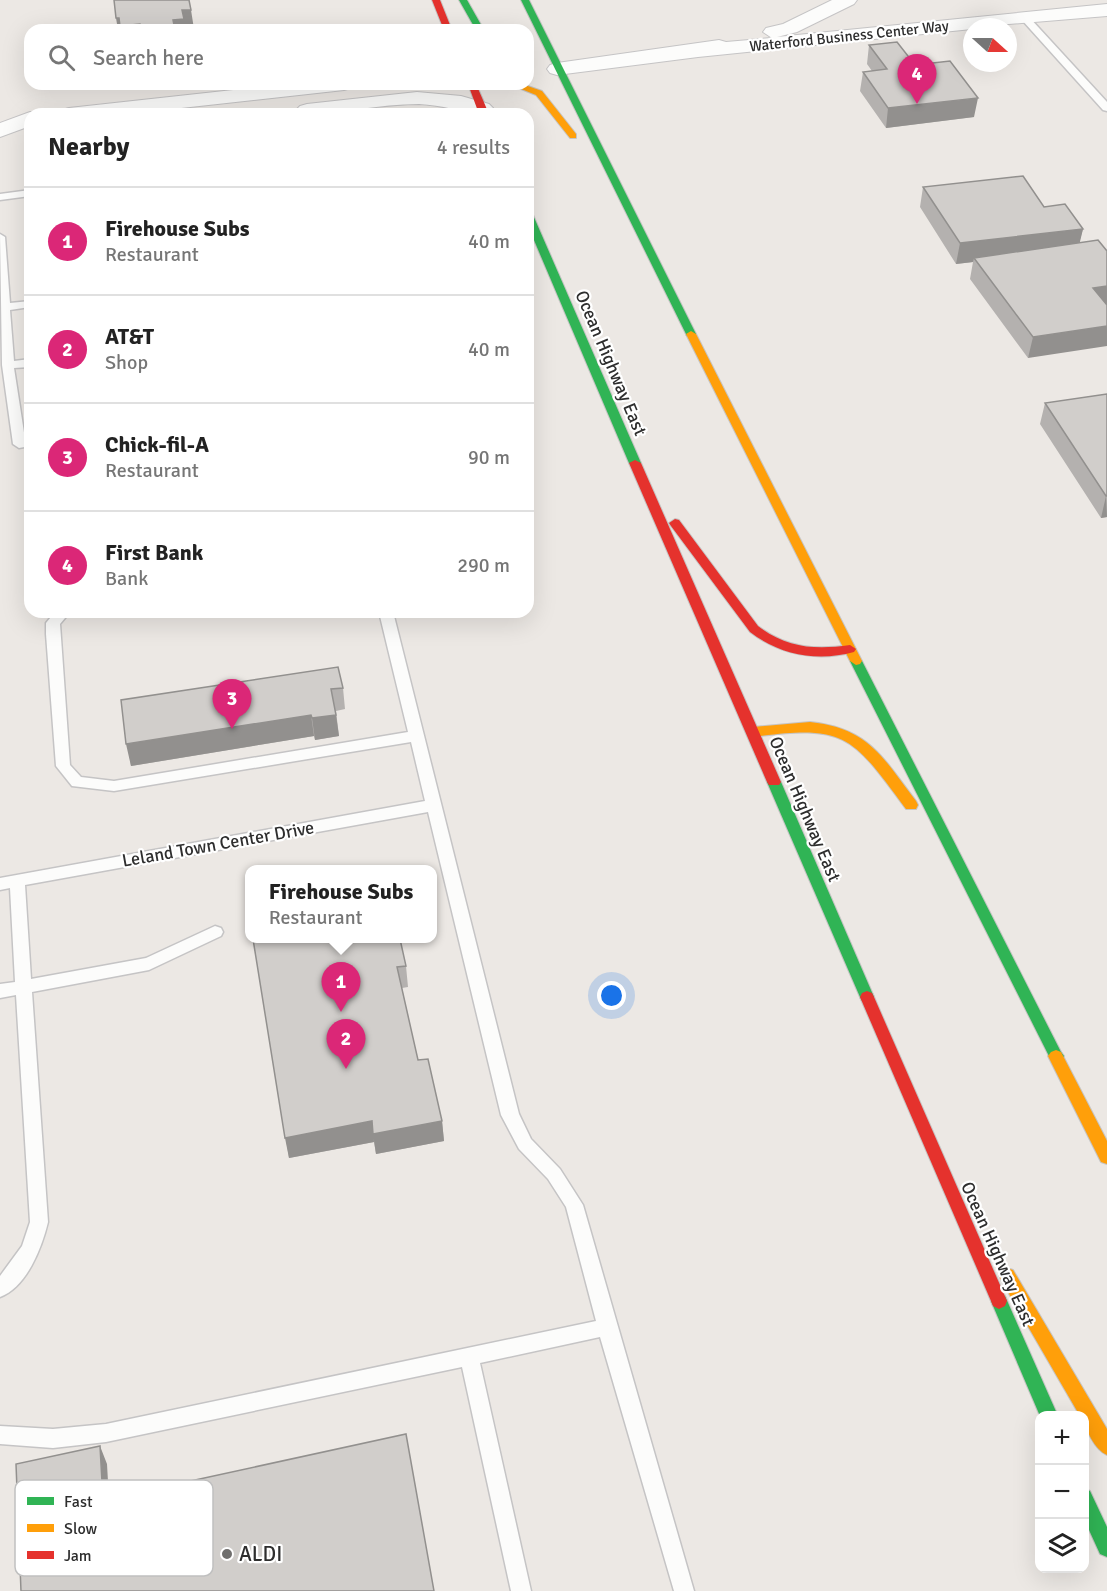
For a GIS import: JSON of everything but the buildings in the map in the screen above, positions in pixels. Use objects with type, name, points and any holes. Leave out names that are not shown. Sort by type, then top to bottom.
[{"type":"highway","points":[[436,0],[446,24]]},
{"type":"highway","points":[[463,0],[477,24]]},
{"type":"highway","points":[[525,0],[533,24]]},
{"type":"highway","points":[[534,27],[547,67],[628,209],[1107,1157]]},
{"type":"highway","points":[[474,90],[482,108]]},
{"type":"highway","points":[[530,90],[539,93],[547,100],[628,209]]},
{"type":"highway","name":"Ocean Highway East","points":[[534,229],[1047,1411]]},
{"type":"highway","points":[[641,478],[754,629],[768,643],[782,649],[807,653],[828,653],[850,649]]},
{"type":"highway","points":[[753,732],[796,724],[824,725],[846,731],[865,744],[962,871]]},
{"type":"highway","points":[[930,1144],[1107,1446]]},
{"type":"highway","points":[[1089,1508],[1107,1548]]},
{"type":"street","points":[[547,67],[698,51],[790,28],[847,0]]},
{"type":"street","points":[[1010,0],[1025,18]]},
{"type":"street","name":"Waterford Business Center Way","points":[[698,51],[1107,10]]},
{"type":"street","points":[[124,108],[289,90]]},
{"type":"street","points":[[325,108],[412,98],[444,98],[474,108]]},
{"type":"street","points":[[0,130],[24,120]]},
{"type":"street","points":[[0,136],[24,141]]},
{"type":"lane","points":[[1025,18],[1107,108]]},
{"type":"lane","points":[[0,196],[24,194]]},
{"type":"lane","points":[[0,237],[8,365],[6,409],[19,444],[24,443]]},
{"type":"lane","points":[[3,308],[24,305]]},
{"type":"lane","points":[[8,365],[24,364]]},
{"type":"lane","points":[[58,618],[53,623],[53,634],[63,766],[77,782],[114,786],[418,736]]},
{"type":"lane","points":[[388,618],[510,1115],[525,1144],[554,1174],[574,1205],[684,1591]]},
{"type":"lane","name":"Leland Town Center Drive","points":[[0,884],[435,805]]},
{"type":"lane","points":[[0,1289],[21,1269],[35,1244],[39,1222],[18,881]]},
{"type":"lane","points":[[0,991],[149,964],[215,932]]},
{"type":"lane","points":[[0,1435],[27,1440],[68,1440],[97,1435],[607,1327]]},
{"type":"lane","points":[[469,1355],[521,1591]]},
{"type":"traffic: fast","points":[[463,0],[477,24]]},
{"type":"traffic: fast","points":[[525,0],[691,334]]},
{"type":"traffic: fast","points":[[534,229],[635,463]]},
{"type":"traffic: fast","points":[[856,661],[1056,1056]]},
{"type":"traffic: fast","points":[[774,782],[867,997]]},
{"type":"traffic: fast","points":[[999,1301],[1047,1411]]},
{"type":"traffic: fast","points":[[1089,1508],[1107,1548]]},
{"type":"traffic: slow","points":[[530,90],[539,93],[573,136]]},
{"type":"traffic: slow","points":[[691,334],[856,661]]},
{"type":"traffic: slow","points":[[753,732],[810,727],[830,729],[847,735],[862,745],[876,760],[911,805]]},
{"type":"traffic: slow","points":[[1056,1056],[1107,1157]]},
{"type":"traffic: slow","points":[[1007,1275],[1107,1446]]},
{"type":"traffic: jam","points":[[436,0],[446,24]]},
{"type":"traffic: jam","points":[[474,90],[482,108]]},
{"type":"traffic: jam","points":[[635,463],[774,782]]},
{"type":"traffic: jam","points":[[675,523],[754,629],[765,637],[776,644],[799,651],[823,652],[850,649]]},
{"type":"traffic: jam","points":[[867,997],[999,1301]]},
{"type":"place","name":"First Bank","points":[[917,104]]},
{"type":"place","name":"Chick-fil-A","points":[[232,729]]},
{"type":"place","name":"Firehouse Subs","points":[[341,1012]]},
{"type":"place","name":"AT&T","points":[[346,1069]]},
{"type":"place","name":"ALDI","points":[[227,1554]]}]
